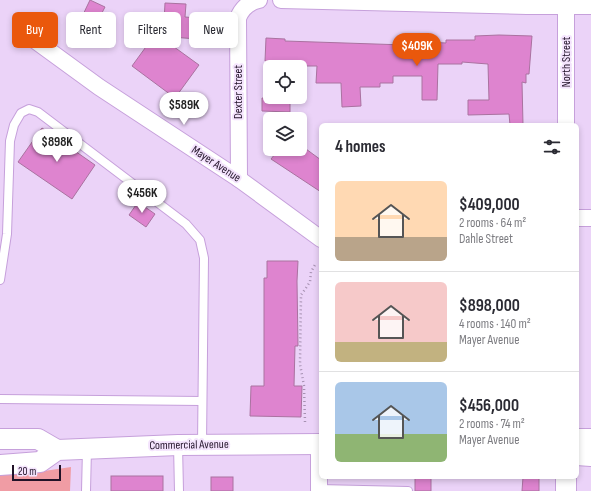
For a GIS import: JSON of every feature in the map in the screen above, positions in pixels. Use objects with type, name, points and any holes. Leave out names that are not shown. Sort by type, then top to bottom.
[{"type":"street","name":"Dexter Street","points":[[239,179],[238,21],[240,12],[244,8],[259,0]]},
{"type":"street","points":[[281,0],[566,3],[591,6]]},
{"type":"street","name":"North Street","points":[[566,3],[566,123]]},
{"type":"street","name":"Mayer Avenue","points":[[45,48],[99,87],[239,179],[319,238]]},
{"type":"street","points":[[579,218],[591,218]]},
{"type":"street","points":[[0,439],[38,439],[57,450],[40,462],[0,465]]},
{"type":"street","points":[[579,439],[591,439]]},
{"type":"street","name":"Commercial Avenue","points":[[57,450],[178,445],[319,444]]},
{"type":"street","points":[[579,455],[591,456]]},
{"type":"street","points":[[319,479],[319,490]]},
{"type":"street","points":[[566,479],[566,491]]},
{"type":"lane","points":[[0,280],[7,234],[10,141],[14,125],[21,114],[29,109],[38,112],[186,224],[200,240],[204,258],[202,445]]},
{"type":"lane","points":[[0,399],[202,401]]},
{"type":"lane","points":[[178,445],[179,491]]},
{"type":"lane","points":[[86,448],[86,491]]},
{"type":"lane","points":[[319,490],[408,490]]},
{"type":"path","points":[[305,422],[304,386],[300,364],[301,295],[310,282],[311,272],[316,263]]},
{"type":"shaded area","points":[[71,467],[70,491],[0,491],[0,474],[24,474]]},
{"type":"building","points":[[90,0],[105,7],[102,12],[84,12]]},
{"type":"building","points":[[165,3],[186,4],[185,17],[189,17],[189,38],[181,38],[181,12],[165,12]]},
{"type":"building","points":[[475,36],[532,36],[529,74],[526,74],[526,83],[522,82],[523,123],[510,123],[509,114],[468,115],[468,100],[489,100],[488,64],[462,62],[462,64],[438,64],[437,100],[422,100],[422,76],[393,76],[393,83],[380,83],[380,87],[360,87],[361,106],[342,107],[341,83],[316,83],[317,66],[307,66],[307,60],[265,60],[266,38],[285,39],[285,41],[405,45],[404,41],[446,43],[446,40],[475,40]]},
{"type":"building","points":[[145,48],[176,48],[199,65],[175,98],[132,66]]},
{"type":"building","points":[[262,98],[263,104],[290,104],[290,112],[262,111]]},
{"type":"building","points":[[42,128],[95,165],[72,199],[18,162]]},
{"type":"building","points":[[307,150],[319,159],[319,191],[271,159],[273,156],[307,156]]},
{"type":"building","points":[[138,202],[155,214],[146,227],[129,215]]},
{"type":"building","points":[[267,261],[298,261],[298,346],[295,346],[294,386],[302,386],[301,417],[250,416],[251,386],[264,386],[264,278],[267,278]]},
{"type":"building","points":[[111,476],[163,476],[163,491],[111,491]]},
{"type":"building","points":[[211,477],[233,477],[233,491],[211,491]]},
{"type":"building","points":[[415,479],[431,479],[431,491],[415,491]]},
{"type":"building","points":[[523,479],[539,479],[539,491],[522,491]]}]
